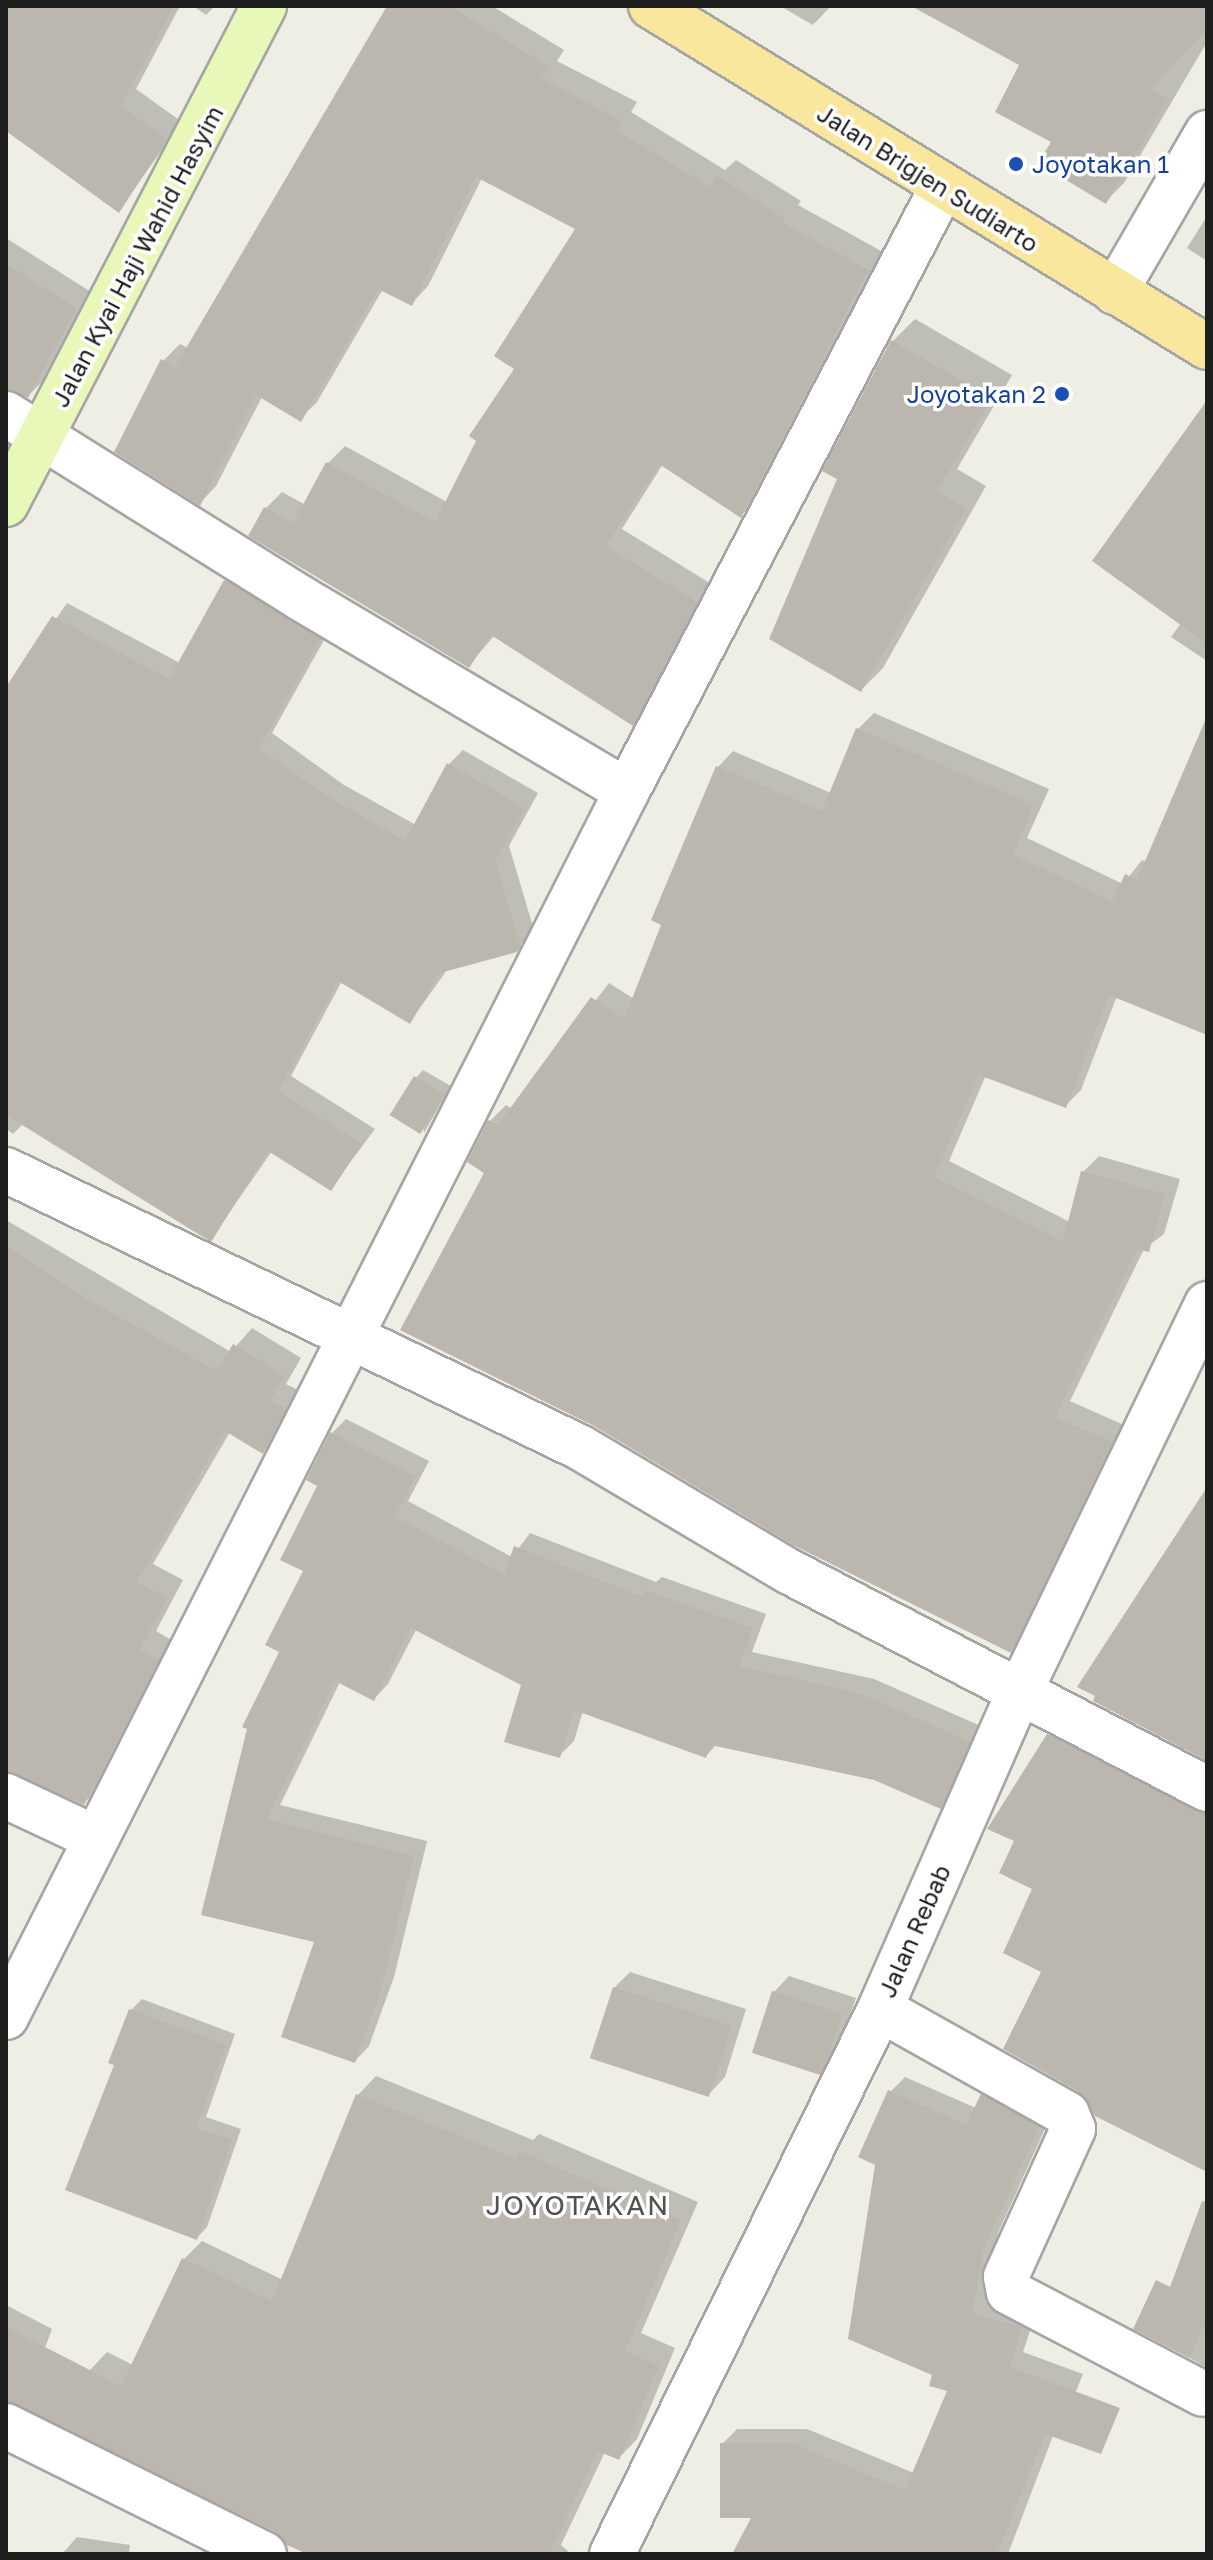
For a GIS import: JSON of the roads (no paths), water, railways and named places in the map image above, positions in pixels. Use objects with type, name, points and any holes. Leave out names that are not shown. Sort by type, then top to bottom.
[{"type":"main road","name":"Jalan Kyai Haji Wahid Hasyim","points":[[6,504],[24,425],[264,6]]},
{"type":"main road","name":"Jalan Brigjen Sudiarto","points":[[651,6],[942,188],[1207,347]]},
{"type":"street","points":[[1115,292],[1207,133]]},
{"type":"street","points":[[6,2017],[93,1837],[627,791],[942,188]]},
{"type":"street","points":[[24,425],[627,791]]},
{"type":"street","points":[[6,1170],[352,1334],[581,1448],[790,1572],[1207,1789]]},
{"type":"street","name":"Jalan Rebab","points":[[612,2554],[880,2009],[1019,1693],[1207,1304]]},
{"type":"street","points":[[6,1796],[93,1837]]},
{"type":"street","points":[[880,2009],[1067,2114],[1073,2129],[1006,2277],[1009,2292],[1203,2394]]},
{"type":"street","points":[[6,2426],[264,2554]]},
{"type":"place","name":"Joyotakan 1","points":[[1016,164]]},
{"type":"place","name":"Joyotakan 2","points":[[1062,394]]},
{"type":"district","name":"JOYOTAKAN","points":[[578,2205]]}]
